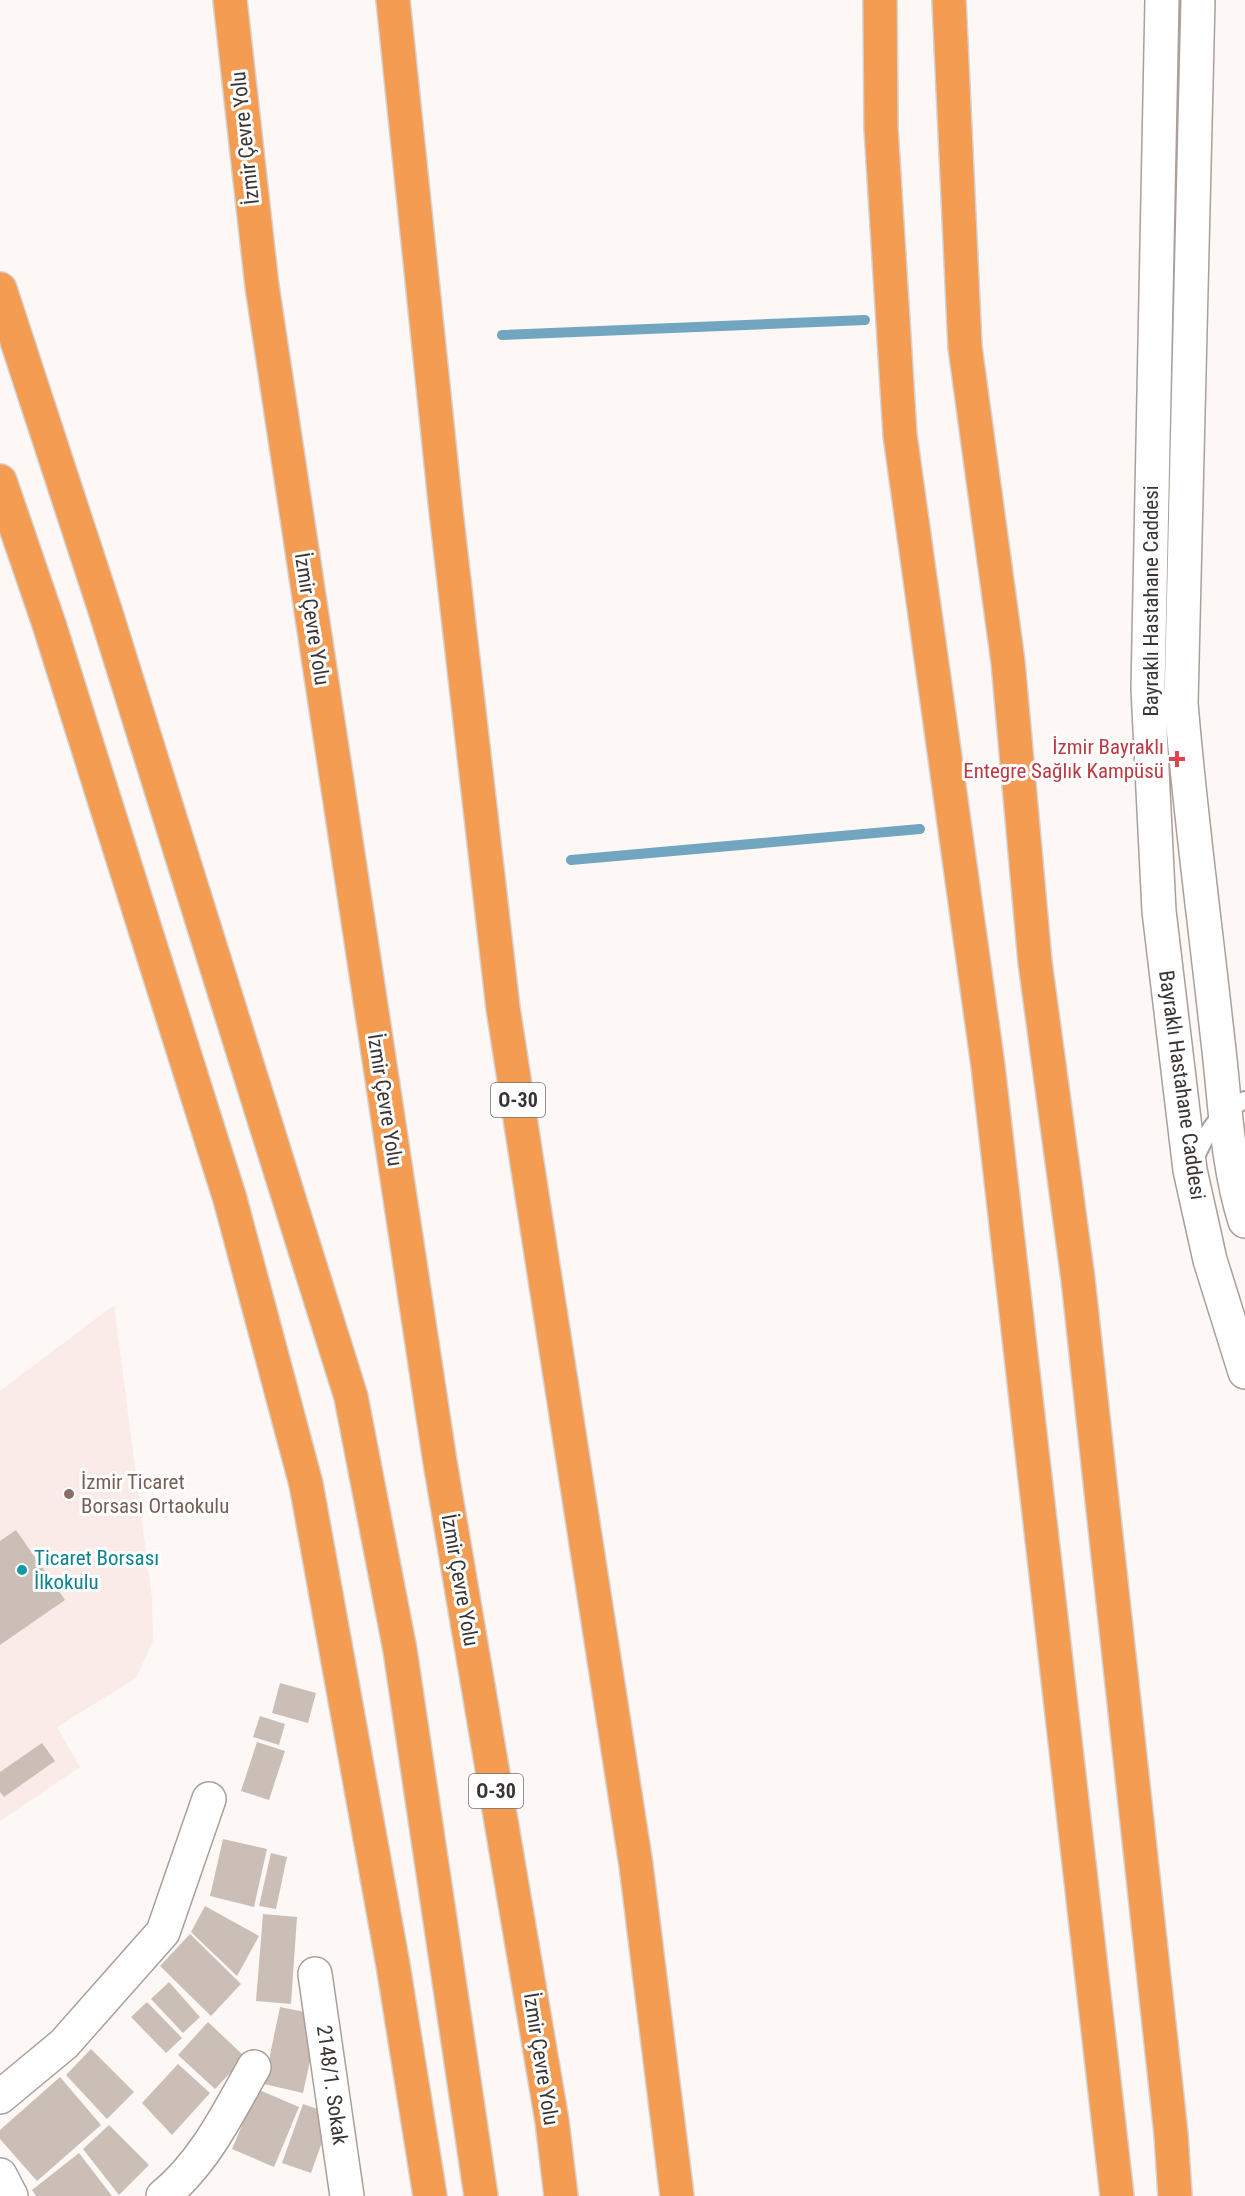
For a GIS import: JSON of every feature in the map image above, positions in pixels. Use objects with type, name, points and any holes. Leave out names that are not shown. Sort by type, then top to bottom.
[{"type":"highway","name":"İzmir Çevre Yolu","points":[[230,0],[262,286],[440,1462],[552,2121],[561,2196]]},
{"type":"highway","name":"O-30","points":[[393,0],[445,499],[503,1008],[636,1866],[677,2196]]},
{"type":"highway","points":[[880,0],[881,128],[900,435],[988,1066],[1117,2196]]},
{"type":"highway","points":[[949,0],[965,347],[1008,662],[1035,962],[1078,1279],[1176,2196]]},
{"type":"highway","points":[[0,289],[108,621],[351,1396],[400,1650],[481,2196]]},
{"type":"highway","points":[[0,481],[49,624],[230,1199],[306,1484],[393,1965],[430,2196]]},
{"type":"highway","points":[[552,2121],[552,2196]]},
{"type":"street","name":"Bayraklı Hastahane Caddesi","points":[[1162,0],[1148,689],[1160,911],[1190,1170],[1210,1260],[1245,1372]]},
{"type":"street","name":"Bayraklı Hastahane Caddesi","points":[[1198,0],[1181,703],[1187,774],[1236,1105],[1230,1168],[1245,1221]]},
{"type":"street","points":[[0,2097],[64,2044],[163,1932],[209,1799]]},
{"type":"street","name":"2148/1. Sokak","points":[[315,1974],[347,2196]]},
{"type":"street","points":[[163,2196],[176,2185],[217,2133],[254,2067]]},
{"type":"street","points":[[0,2175],[11,2196]]},
{"type":"lane","points":[[1190,1170],[1206,1134],[1236,1105]]},
{"type":"shaded area","name":"İzmir Ticaret Borsası Ortaokulu","points":[[114,1305],[152,1598],[153,1641],[136,1678],[57,1727],[80,1767],[0,1821],[0,1391]]},
{"type":"building","name":"Ticaret Borsası İlkokulu","points":[[16,1530],[65,1600],[0,1645],[0,1541]]},
{"type":"building","points":[[280,1683],[316,1693],[308,1723],[272,1713]]},
{"type":"building","points":[[260,1716],[285,1724],[279,1745],[253,1737]]},
{"type":"building","points":[[257,1742],[285,1751],[269,1800],[241,1791]]},
{"type":"building","points":[[42,1743],[55,1761],[4,1797],[0,1792],[0,1772]]},
{"type":"building","points":[[223,1839],[267,1849],[254,1907],[210,1896]]},
{"type":"building","points":[[271,1853],[287,1857],[276,1909],[259,1906]]},
{"type":"building","points":[[205,1906],[259,1936],[237,1976],[191,1932]]},
{"type":"building","points":[[263,1914],[297,1917],[291,2004],[256,2001]]},
{"type":"building","points":[[190,1934],[241,1984],[211,2016],[160,1966]]},
{"type":"building","points":[[169,1982],[200,2017],[183,2033],[151,1999]]},
{"type":"building","points":[[147,2002],[182,2038],[166,2053],[131,2017]]},
{"type":"building","points":[[280,2007],[320,2015],[303,2093],[264,2084]]},
{"type":"building","points":[[208,2022],[245,2057],[215,2089],[178,2055]]},
{"type":"building","points":[[91,2049],[134,2092],[107,2119],[66,2075]]},
{"type":"building","points":[[178,2064],[210,2093],[172,2135],[142,2103]]},
{"type":"building","points":[[60,2077],[101,2125],[37,2181],[0,2139],[0,2130]]},
{"type":"building","points":[[257,2089],[299,2107],[274,2167],[232,2149]]},
{"type":"building","points":[[303,2104],[332,2114],[311,2173],[282,2163]]},
{"type":"building","points":[[109,2125],[149,2165],[119,2195],[83,2149]]},
{"type":"building","points":[[79,2153],[112,2196],[36,2196],[32,2190]]},
{"type":"waterway","points":[[502,335],[865,320]]},
{"type":"waterway","points":[[571,860],[920,829]]},
{"type":"place","name":"İzmir Bayraklı Entegre Sağlık Kampüsü","points":[[1177,759]]},
{"type":"place","name":"İzmir Ticaret Borsası Ortaokulu","points":[[69,1494]]},
{"type":"place","name":"Ticaret Borsası İlkokulu","points":[[22,1570]]}]
